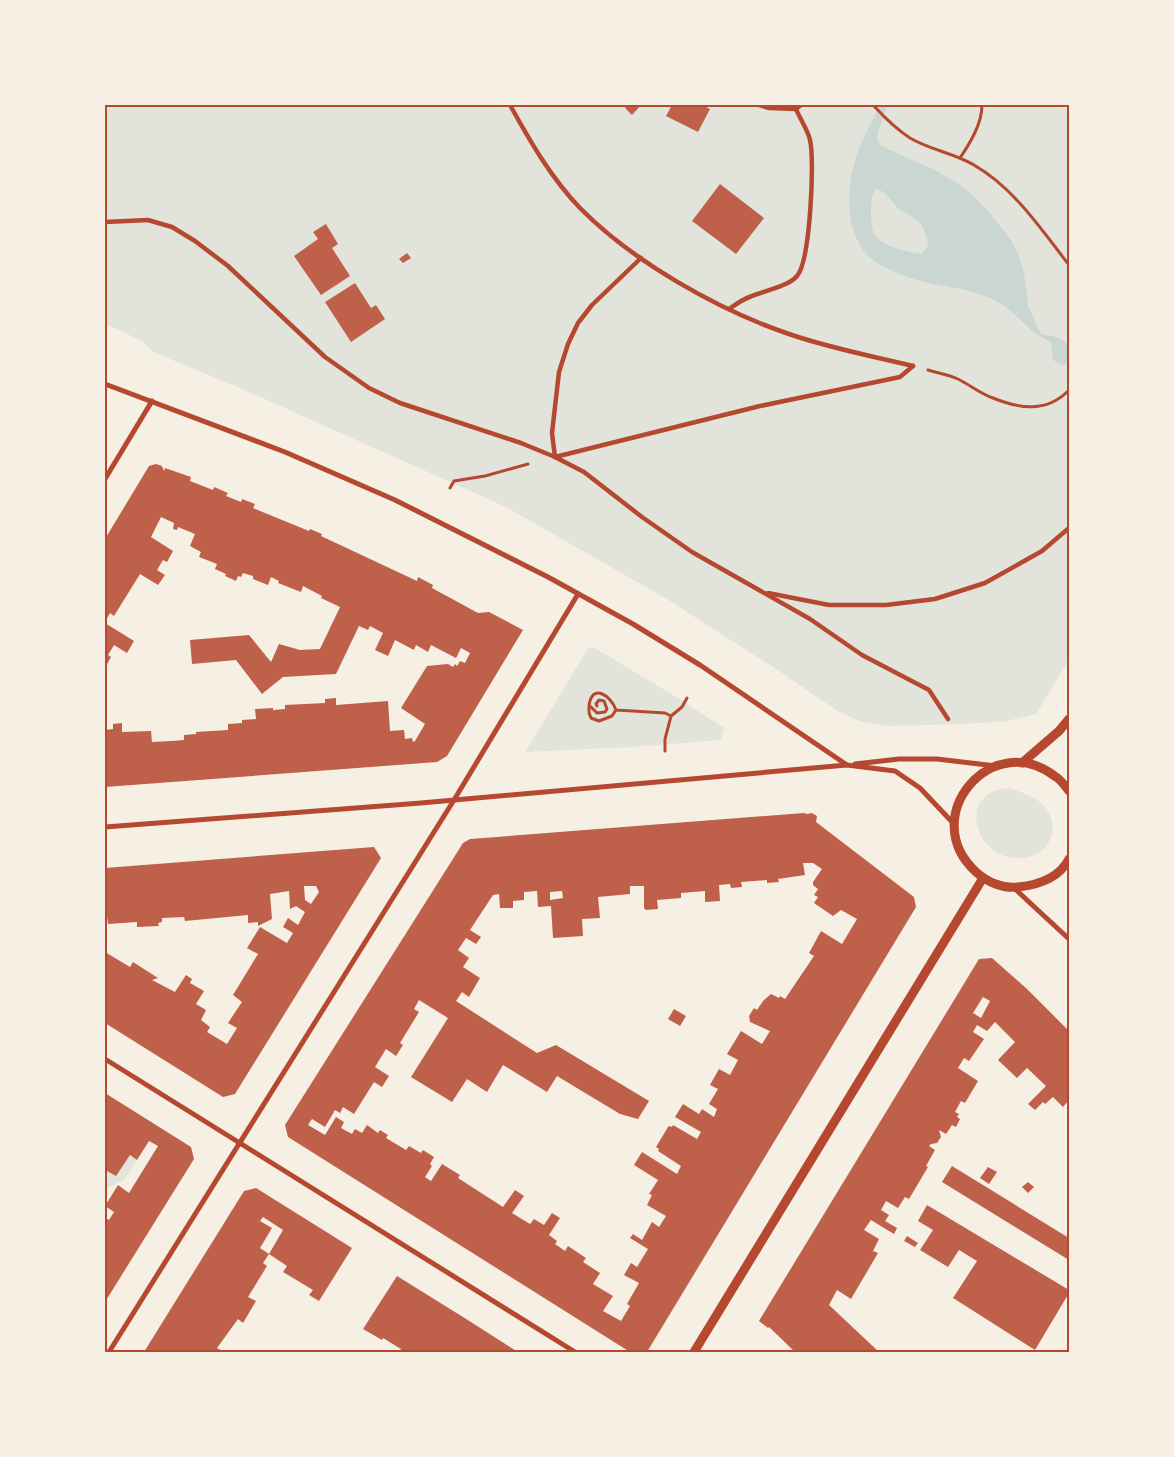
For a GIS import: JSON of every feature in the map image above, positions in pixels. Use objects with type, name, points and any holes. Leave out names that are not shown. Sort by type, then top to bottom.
[{"type":"street","points":[[510,105],[525,133],[562,187],[580,208],[606,231],[642,258],[684,285],[729,310],[789,334],[913,366]]},
{"type":"street","points":[[759,105],[769,108],[796,109],[800,105]]},
{"type":"street","points":[[729,310],[738,302],[750,296],[797,277],[802,269],[807,244],[812,173],[810,141],[796,109]]},
{"type":"street","points":[[105,222],[148,220],[172,227],[195,241],[228,266],[325,357],[369,388],[400,403],[555,456],[584,472],[642,517],[692,552],[810,619],[862,655],[929,690],[948,719]]},
{"type":"street","points":[[555,456],[552,433],[559,372],[568,344],[578,323],[592,305],[642,258]]},
{"type":"street","points":[[555,456],[760,406],[900,377],[913,366]]},
{"type":"street","points":[[105,384],[285,452],[395,500],[578,594],[700,665],[847,765],[895,772],[920,788],[954,824]]},
{"type":"street","points":[[105,479],[152,401]]},
{"type":"street","points":[[764,592],[829,605],[886,605],[935,599],[985,583],[1042,551],[1069,528]]},
{"type":"street","points":[[109,1352],[454,800],[578,594]]},
{"type":"street","points":[[1022,763],[1059,731],[1069,718]]},
{"type":"street","points":[[105,827],[454,800],[899,759],[937,759],[996,766]]},
{"type":"street","points":[[1069,791],[1057,777],[1040,767],[1022,763],[996,766],[982,772],[961,795],[956,809],[954,824],[957,845],[967,864],[983,878],[994,884],[1014,888],[1036,885],[1053,876],[1069,859]]},
{"type":"street","points":[[694,1352],[983,878]]},
{"type":"street","points":[[1014,888],[1069,939]]},
{"type":"street","points":[[105,1059],[575,1352]]},
{"type":"path","points":[[960,158],[974,136],[982,105]]},
{"type":"path","points":[[873,106],[894,127],[912,139],[960,158],[993,178],[1025,209],[1069,265]]},
{"type":"path","points":[[913,366],[957,378],[992,398],[1025,407],[1043,407],[1069,394]]},
{"type":"path","points":[[1063,396],[1069,390]]},
{"type":"path","points":[[450,488],[454,481],[485,476],[555,456]]},
{"type":"path","points":[[598,693],[605,694],[613,702],[616,710],[612,716],[598,721],[591,718],[588,713],[589,701],[592,696],[598,693]]},
{"type":"path","points":[[665,751],[665,739],[671,716],[682,707],[687,698]]},
{"type":"path","points":[[590,706],[597,713],[605,712],[607,709],[606,704],[599,700],[596,704],[597,706]]},
{"type":"path","points":[[616,710],[665,713],[671,716]]},
{"type":"shaded area","points":[[105,105],[1069,105],[1069,660],[1036,714],[1007,721],[966,724],[887,726],[862,722],[839,712],[665,598],[506,507],[240,388],[153,352],[142,341],[105,325]]},
{"type":"shaded area","points":[[880,105],[888,105],[877,139],[881,146],[937,171],[957,183],[974,196],[1011,240],[1024,272],[1028,305],[1039,330],[1042,334],[1064,341],[1069,350],[1068,363],[1063,365],[1053,360],[1051,343],[1032,331],[1012,312],[995,300],[970,291],[923,282],[897,273],[874,261],[862,249],[850,215],[849,191],[858,152]],"holes":[[[876,189],[880,190],[899,209],[921,224],[929,244],[922,254],[890,246],[883,243],[875,235],[871,224],[871,203]]]},
{"type":"shaded area","points":[[589,647],[595,648],[724,728],[721,740],[633,747],[525,752]]},
{"type":"shaded area","points":[[1010,788],[1037,800],[1044,806],[1052,820],[1052,836],[1049,843],[1037,854],[1029,857],[1011,858],[996,852],[984,841],[978,828],[977,814],[981,801],[992,792]]},
{"type":"shaded area","points":[[130,1155],[137,1160],[124,1180],[105,1189],[105,1170],[116,1176]]},
{"type":"building","points":[[627,105],[641,105],[632,115],[625,108]]},
{"type":"building","points":[[672,105],[702,105],[710,109],[698,132],[666,116]]},
{"type":"building","points":[[720,184],[764,218],[736,254],[692,221]]},
{"type":"building","points":[[326,224],[338,244],[332,248],[350,276],[321,295],[294,256],[318,239],[313,232]]},
{"type":"building","points":[[407,253],[411,258],[403,263],[399,259]]},
{"type":"building","points":[[355,283],[371,308],[376,305],[385,319],[351,342],[325,302]]},
{"type":"building","points":[[156,464],[162,466],[164,471],[165,468],[191,477],[190,481],[213,490],[214,487],[228,493],[226,496],[241,502],[242,499],[255,504],[253,508],[309,531],[310,529],[322,534],[321,536],[417,581],[418,577],[433,585],[432,588],[478,613],[489,612],[523,630],[447,756],[437,762],[105,787],[105,730],[113,729],[113,724],[122,723],[122,732],[151,731],[152,742],[184,740],[184,735],[196,734],[196,732],[228,730],[228,724],[256,719],[255,709],[285,709],[285,705],[325,703],[325,699],[336,698],[336,705],[388,701],[390,731],[404,730],[405,739],[412,738],[413,742],[425,724],[401,708],[427,666],[448,664],[453,667],[455,664],[457,666],[460,661],[465,663],[470,653],[461,648],[456,658],[431,645],[428,652],[416,645],[414,650],[395,640],[388,656],[375,650],[383,633],[370,626],[368,630],[359,626],[336,674],[283,677],[262,694],[236,660],[192,664],[190,640],[249,635],[271,662],[279,644],[300,650],[320,649],[340,607],[321,598],[322,596],[303,586],[301,592],[278,583],[279,581],[271,577],[268,585],[253,579],[253,576],[243,573],[241,577],[238,576],[236,581],[225,576],[226,574],[215,569],[217,564],[199,557],[201,552],[190,546],[195,534],[178,527],[177,530],[173,529],[174,523],[161,517],[151,537],[173,551],[167,562],[163,560],[157,570],[165,575],[158,585],[140,574],[114,616],[110,613],[105,622],[105,539],[149,466]]},
{"type":"building","points":[[105,623],[134,641],[127,653],[114,645],[108,655],[111,657],[105,668]]},
{"type":"building","points":[[812,813],[817,816],[816,822],[914,897],[916,907],[647,1352],[630,1352],[288,1137],[285,1125],[463,843],[470,839]],"holes":[[[803,863],[813,863],[822,869],[813,882],[813,885],[818,889],[814,895],[818,897],[814,903],[833,916],[841,910],[857,919],[842,944],[821,931],[809,953],[814,956],[785,999],[771,994],[757,1010],[754,1008],[749,1016],[750,1022],[770,1031],[762,1044],[741,1031],[727,1054],[738,1060],[730,1075],[719,1069],[710,1085],[718,1089],[709,1104],[717,1109],[714,1117],[702,1109],[699,1114],[683,1104],[675,1117],[701,1132],[697,1139],[673,1125],[668,1127],[656,1147],[659,1149],[658,1151],[681,1166],[677,1174],[642,1152],[634,1165],[658,1180],[649,1194],[652,1195],[647,1205],[666,1216],[659,1227],[652,1222],[642,1240],[633,1234],[630,1238],[648,1249],[637,1267],[631,1263],[624,1275],[639,1283],[627,1304],[630,1306],[621,1321],[603,1311],[613,1296],[593,1284],[600,1273],[583,1262],[586,1258],[568,1246],[565,1251],[555,1244],[557,1241],[549,1235],[560,1218],[552,1213],[544,1225],[534,1219],[530,1224],[512,1213],[524,1196],[515,1190],[503,1207],[458,1178],[460,1175],[442,1164],[431,1181],[425,1177],[432,1166],[430,1164],[434,1157],[423,1150],[421,1153],[409,1146],[406,1150],[386,1138],[388,1135],[380,1130],[378,1133],[367,1125],[362,1133],[355,1129],[352,1134],[341,1128],[344,1122],[336,1117],[325,1135],[308,1125],[312,1119],[325,1127],[335,1110],[340,1113],[343,1107],[354,1114],[374,1082],[382,1087],[389,1076],[375,1067],[386,1049],[396,1056],[403,1045],[400,1043],[419,1012],[414,1009],[419,1000],[448,1018],[411,1077],[452,1102],[467,1079],[487,1092],[503,1065],[547,1092],[557,1076],[620,1114],[638,1119],[649,1101],[556,1045],[537,1053],[456,1001],[462,992],[469,997],[480,978],[463,967],[469,958],[458,950],[466,938],[476,944],[481,937],[470,930],[493,895],[499,894],[500,908],[513,908],[513,901],[524,900],[524,892],[537,891],[538,907],[551,906],[553,938],[583,936],[582,919],[600,918],[598,897],[630,894],[630,886],[644,886],[644,908],[646,910],[658,909],[657,900],[681,898],[681,893],[705,891],[705,902],[720,901],[719,885],[730,884],[731,888],[742,887],[741,882],[767,880],[767,883],[779,882],[778,879],[805,875]],[[562,891],[563,898],[550,900],[550,892]]]},
{"type":"building","points":[[374,847],[381,858],[235,1094],[223,1097],[105,1023],[105,952],[130,967],[133,962],[158,978],[152,980],[175,992],[186,975],[192,979],[190,983],[204,991],[196,1004],[206,1010],[201,1020],[210,1027],[207,1032],[227,1044],[237,1028],[228,1023],[242,1002],[233,995],[258,954],[247,948],[260,927],[287,943],[293,933],[283,927],[288,918],[298,925],[305,912],[296,906],[290,909],[289,891],[270,894],[272,919],[258,926],[258,922],[248,923],[248,915],[185,921],[184,917],[162,918],[162,922],[158,923],[159,926],[137,927],[137,922],[108,924],[107,916],[105,916],[105,868]],"holes":[[[304,886],[316,886],[319,892],[311,904],[305,900]]]},
{"type":"building","points":[[992,958],[1026,988],[1069,1031],[1069,1100],[1063,1107],[1053,1097],[1045,1104],[1043,1102],[1035,1110],[1028,1104],[1046,1086],[1027,1068],[1017,1078],[998,1060],[1015,1042],[995,1022],[987,1031],[977,1025],[973,1032],[984,1039],[969,1061],[964,1058],[958,1068],[978,1081],[965,1103],[961,1101],[955,1112],[959,1114],[957,1117],[960,1119],[956,1127],[952,1125],[946,1134],[939,1130],[941,1137],[937,1143],[929,1146],[935,1150],[926,1166],[928,1167],[909,1199],[905,1197],[898,1208],[886,1201],[881,1210],[889,1215],[885,1221],[897,1228],[894,1234],[871,1220],[864,1230],[879,1239],[873,1251],[878,1253],[851,1299],[837,1290],[829,1305],[879,1352],[792,1352],[793,1350],[769,1327],[759,1321],[979,959]],"holes":[[[983,997],[990,1001],[981,1018],[973,1013]]]},
{"type":"building","points":[[674,1009],[686,1016],[680,1026],[668,1019]]},
{"type":"building","points":[[105,1093],[191,1147],[194,1159],[105,1302],[105,1218],[109,1220],[114,1212],[105,1206],[118,1185],[129,1193],[158,1146],[149,1141],[137,1160],[130,1155],[116,1176],[105,1170]]},
{"type":"building","points":[[952,1166],[1069,1238],[1069,1260],[942,1182]]},
{"type":"building","points":[[988,1167],[997,1172],[989,1184],[980,1178]]},
{"type":"building","points":[[1028,1182],[1034,1187],[1028,1193],[1022,1187]]},
{"type":"building","points":[[256,1188],[352,1248],[319,1301],[309,1295],[313,1290],[283,1272],[287,1266],[269,1254],[263,1263],[267,1266],[248,1297],[256,1301],[243,1323],[238,1319],[217,1348],[224,1352],[144,1352],[244,1191]],"holes":[[[263,1217],[283,1230],[269,1254],[260,1248],[272,1228],[260,1221]]]},
{"type":"building","points":[[927,1205],[1069,1290],[1035,1350],[953,1298],[977,1261],[959,1250],[948,1267],[920,1250],[933,1230],[918,1221]]},
{"type":"building","points":[[907,1236],[918,1243],[915,1247],[904,1241]]},
{"type":"building","points":[[397,1276],[518,1352],[399,1352],[401,1349],[363,1329]]}]
